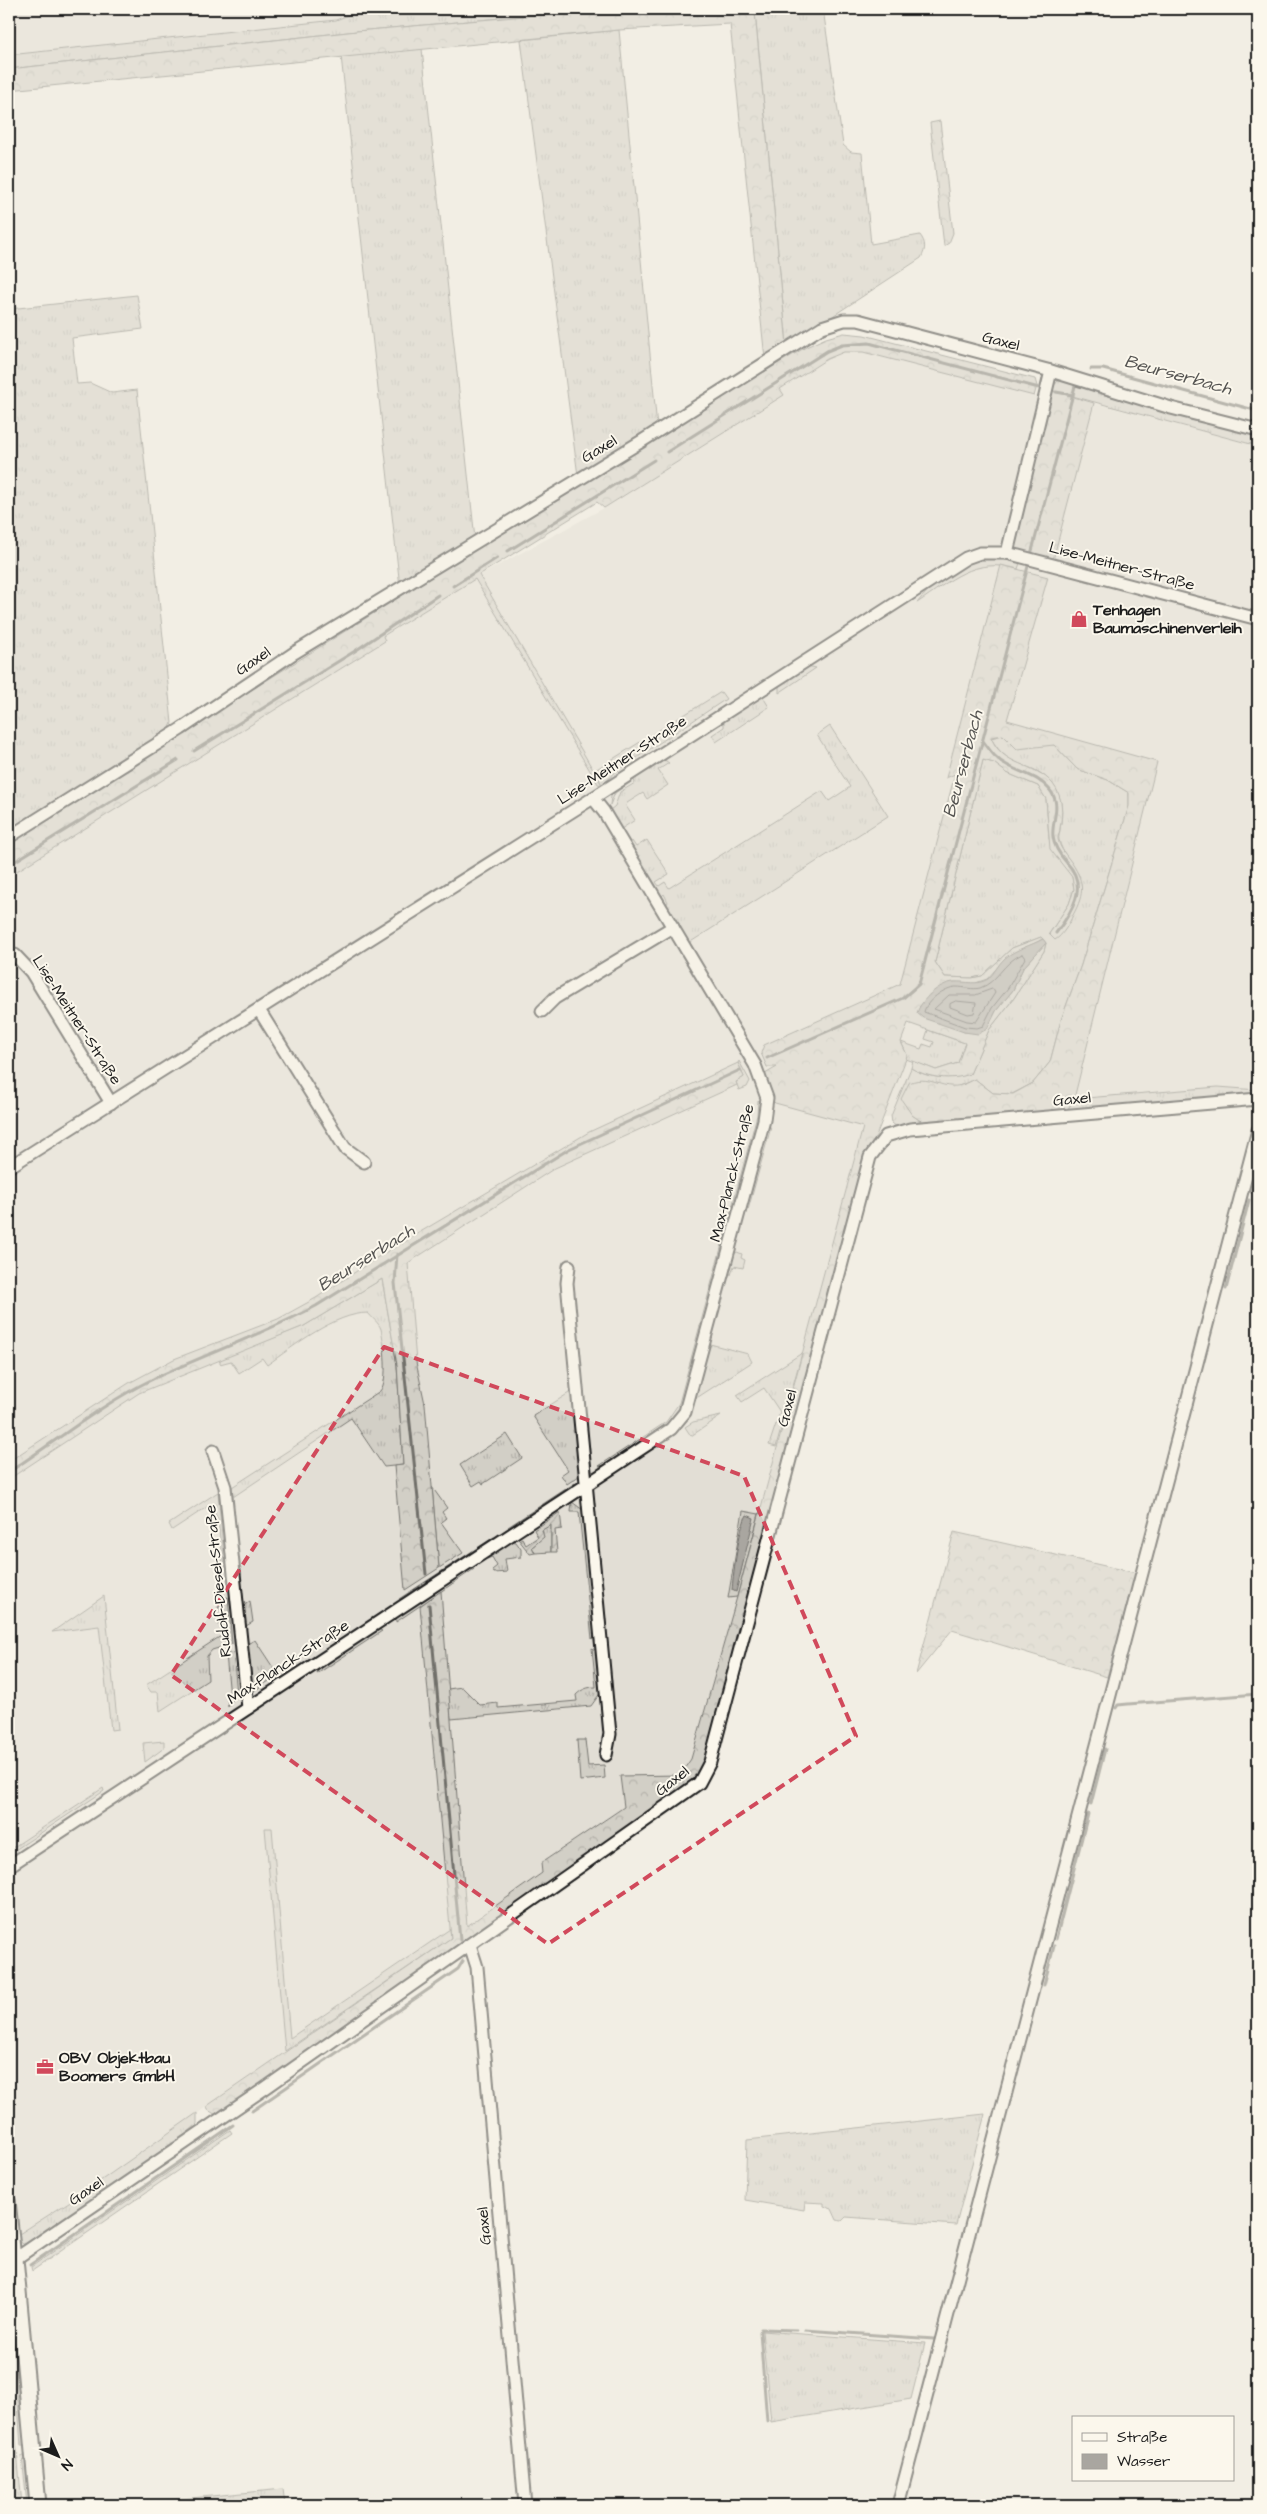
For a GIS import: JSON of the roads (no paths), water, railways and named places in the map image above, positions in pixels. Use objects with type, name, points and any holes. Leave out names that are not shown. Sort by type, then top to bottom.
[{"type":"street","name":"Gaxel","points":[[9,837],[181,729],[294,653],[634,447],[822,327],[844,320],[858,320],[1051,371],[1171,408],[1258,430]]},
{"type":"street","points":[[1007,552],[1051,371]]},
{"type":"street","name":"Lise-Meitner-Straße","points":[[9,1167],[594,798],[953,565],[980,553],[1007,552],[1258,619]]},
{"type":"street","name":"Max-Planck-Straße","points":[[9,1866],[671,1429],[685,1412],[767,1108],[765,1089],[755,1065],[594,798]]},
{"type":"street","points":[[542,1012],[555,998],[673,927]]},
{"type":"street","name":"Lise-Meitner-Straße","points":[[15,955],[31,972],[110,1103]]},
{"type":"street","points":[[259,1010],[345,1148],[364,1162]]},
{"type":"street","name":"Gaxel","points":[[15,2259],[470,1945],[699,1783],[706,1772],[870,1157],[886,1136],[910,1128],[1258,1099]]},
{"type":"street","points":[[898,2505],[1258,1130]]},
{"type":"street","points":[[569,1266],[567,1283],[584,1485],[610,1734],[606,1755]]},
{"type":"street","name":"Rudolf-Diesel-Straße","points":[[213,1451],[225,1486],[248,1708]]},
{"type":"street","name":"Gaxel","points":[[470,1945],[477,1968],[525,2505]]},
{"type":"street","points":[[9,2200],[38,2505]]},
{"type":"water","points":[[1043,939],[1046,943],[1023,968],[1013,990],[996,1011],[987,1029],[978,1034],[964,1032],[923,1018],[917,1013],[922,1003],[942,985],[954,982],[975,983],[984,981],[990,977],[1009,955]]},
{"type":"water","points":[[747,1515],[754,1518],[736,1592],[732,1590],[735,1562],[741,1531]]},
{"type":"waterway","points":[[667,452],[827,351],[842,345],[869,343],[1039,388]]},
{"type":"waterway","name":"Beurserbach","points":[[1091,369],[1103,369],[1258,411]]},
{"type":"waterway","name":"Beurserbach","points":[[767,1058],[903,998],[919,984],[1075,386]]},
{"type":"waterway","points":[[1056,392],[1073,395]]},
{"type":"waterway","points":[[508,551],[654,460]]},
{"type":"waterway","points":[[453,586],[497,558]]},
{"type":"waterway","points":[[194,751],[355,651],[438,595]]},
{"type":"waterway","points":[[983,741],[1003,763],[1044,784],[1053,795],[1056,807],[1053,831],[1054,841],[1056,848],[1074,872],[1077,881],[1076,899],[1068,916],[1056,933]]},
{"type":"waterway","points":[[9,865],[178,760]]},
{"type":"waterway","name":"Beurserbach","points":[[9,1472],[116,1399],[153,1379],[276,1326],[316,1306],[569,1149],[740,1070]]},
{"type":"waterway","points":[[1251,1192],[1258,1165]]},
{"type":"waterway","points":[[1226,1289],[1249,1200]]},
{"type":"waterway","points":[[397,1254],[395,1283],[426,1574]]},
{"type":"waterway","points":[[429,1605],[460,1940]]},
{"type":"waterway","points":[[1116,1708],[1118,1705],[1128,1704],[1258,1694]]},
{"type":"waterway","points":[[1091,1804],[1105,1749]]},
{"type":"waterway","points":[[1056,1939],[1088,1814]]},
{"type":"waterway","points":[[1044,1985],[1054,1946]]},
{"type":"waterway","points":[[252,2111],[458,1969],[463,1961]]},
{"type":"waterway","points":[[30,2265],[233,2125]]},
{"type":"waterway","points":[[767,2421],[760,2332],[761,2329],[797,2330]]},
{"type":"waterway","points":[[805,2330],[934,2339]]},
{"type":"place","name":"Tenhagen Baumaschinenverleih","points":[[1079,619]]},
{"type":"place","name":"OBV Objektbau Boomers GmbH","points":[[45,2067]]}]
